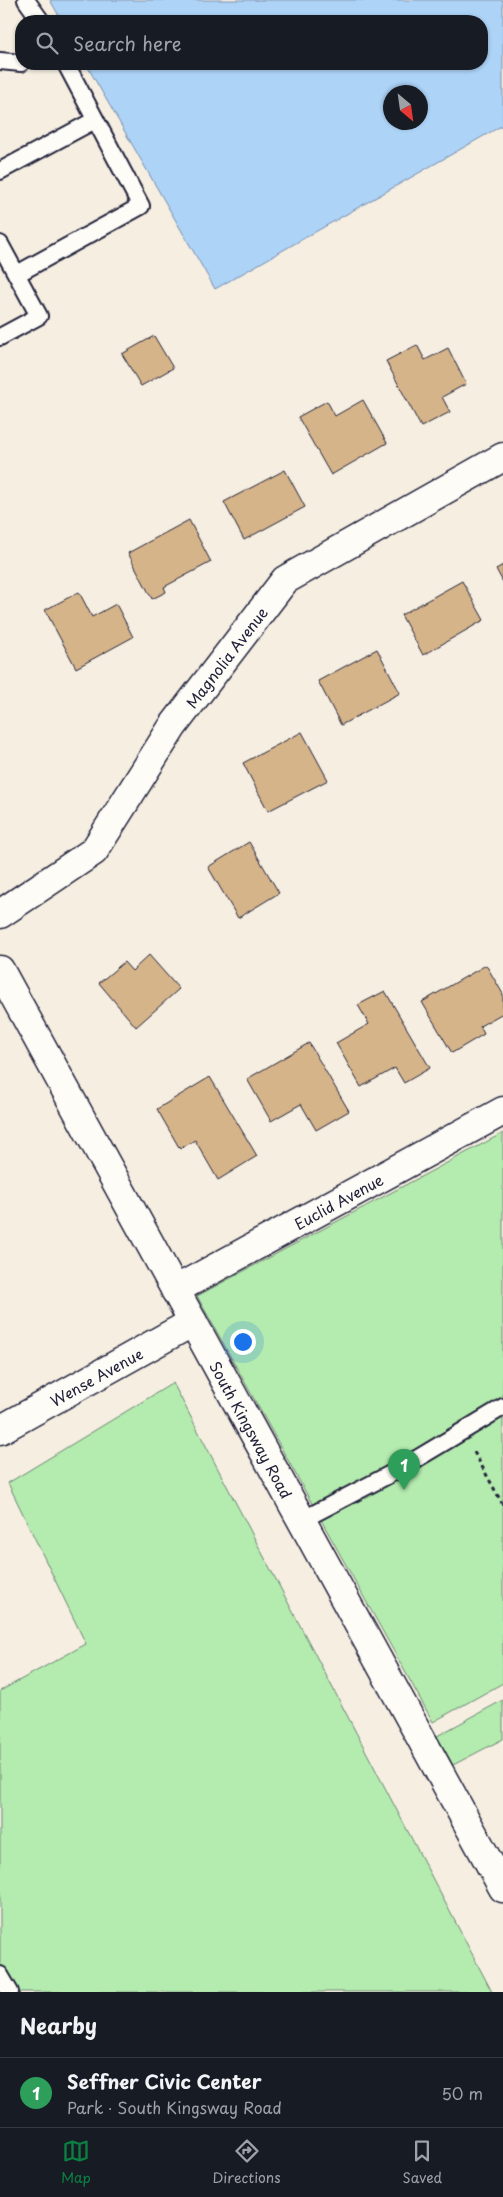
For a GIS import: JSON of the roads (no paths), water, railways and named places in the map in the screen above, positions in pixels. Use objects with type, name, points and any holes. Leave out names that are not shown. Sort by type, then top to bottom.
[{"type":"street","name":"Magnolia Avenue","points":[[0,914],[94,851],[173,726],[285,580],[503,457]]},
{"type":"street","name":"South Kingsway Road","points":[[0,970],[300,1521],[503,1888]]},
{"type":"street","name":"Euclid Avenue","points":[[175,1290],[503,1111]]},
{"type":"street","name":"Wense Avenue","points":[[0,1430],[193,1322]]},
{"type":"lane","points":[[26,0],[37,15]]},
{"type":"lane","points":[[0,61],[15,62]]},
{"type":"lane","points":[[16,274],[141,206],[69,70]]},
{"type":"lane","points":[[0,171],[95,120]]},
{"type":"lane","points":[[0,244],[39,316],[0,337]]},
{"type":"lane","points":[[300,1521],[398,1470],[503,1407]]},
{"type":"lane","points":[[0,1975],[10,1992]]},
{"type":"water","points":[[50,0],[503,0],[503,125],[215,289],[89,70],[488,70],[488,15],[59,15]]},
{"type":"place","name":"Seffner Civic Center","points":[[404,1490]]}]
